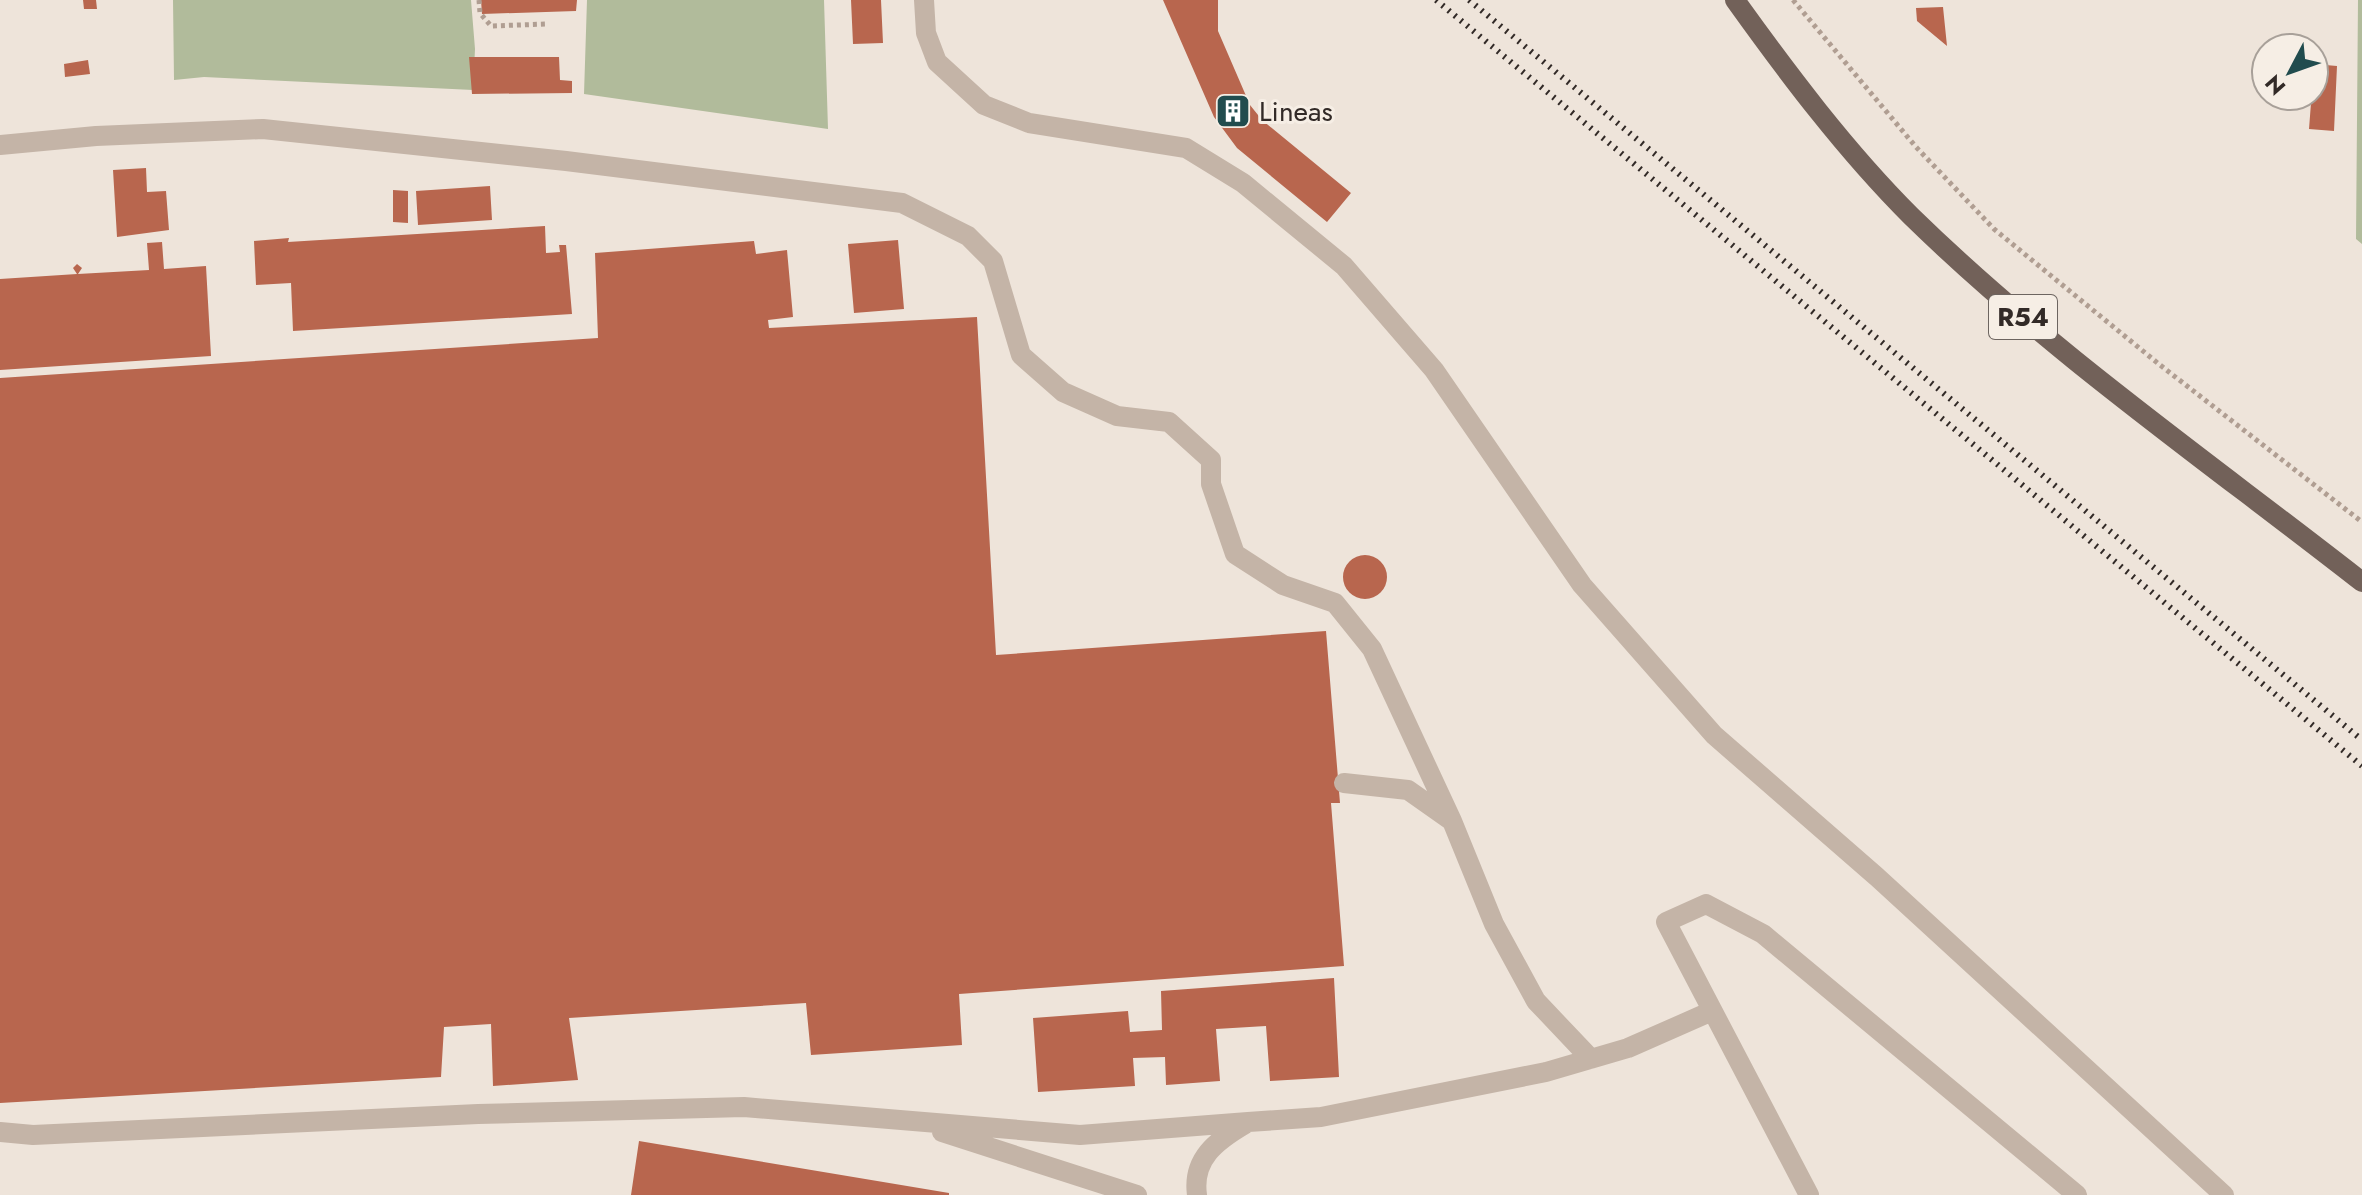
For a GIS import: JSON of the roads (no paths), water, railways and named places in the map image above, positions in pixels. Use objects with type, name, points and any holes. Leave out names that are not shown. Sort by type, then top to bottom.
[{"type":"main road","name":"R54","points":[[1735,0],[1841,136],[1908,213],[1969,270],[2043,334],[2362,582]]},
{"type":"lane","points":[[924,0],[926,33],[937,62],[984,105],[1029,123],[1186,148],[1243,183],[1344,266],[1434,370],[1582,585],[1714,735],[1877,877],[2224,1195]]},
{"type":"lane","points":[[0,145],[96,136],[263,129],[582,163],[902,203],[968,236],[993,261],[1021,355],[1063,392],[1117,416],[1169,422],[1211,460],[1211,484],[1235,554],[1283,585],[1335,603],[1372,649],[1452,821],[1494,924],[1536,1001],[1591,1059]]},
{"type":"lane","points":[[1344,783],[1408,790],[1452,821]]},
{"type":"lane","points":[[1809,1195],[1666,922],[1706,904],[1763,934],[2077,1195]]},
{"type":"lane","points":[[0,1132],[33,1135],[478,1114],[744,1107],[1080,1135],[1321,1117],[1546,1072],[1628,1048],[1712,1011]]},
{"type":"lane","points":[[908,1121],[1137,1195]]},
{"type":"lane","points":[[1197,1195],[1197,1168],[1203,1159],[1216,1142],[1248,1122]]},
{"type":"railway","points":[[1436,0],[2362,766]]},
{"type":"railway","points":[[1469,0],[2362,740]]},
{"type":"place","name":"Lineas","points":[[1233,111]]}]
